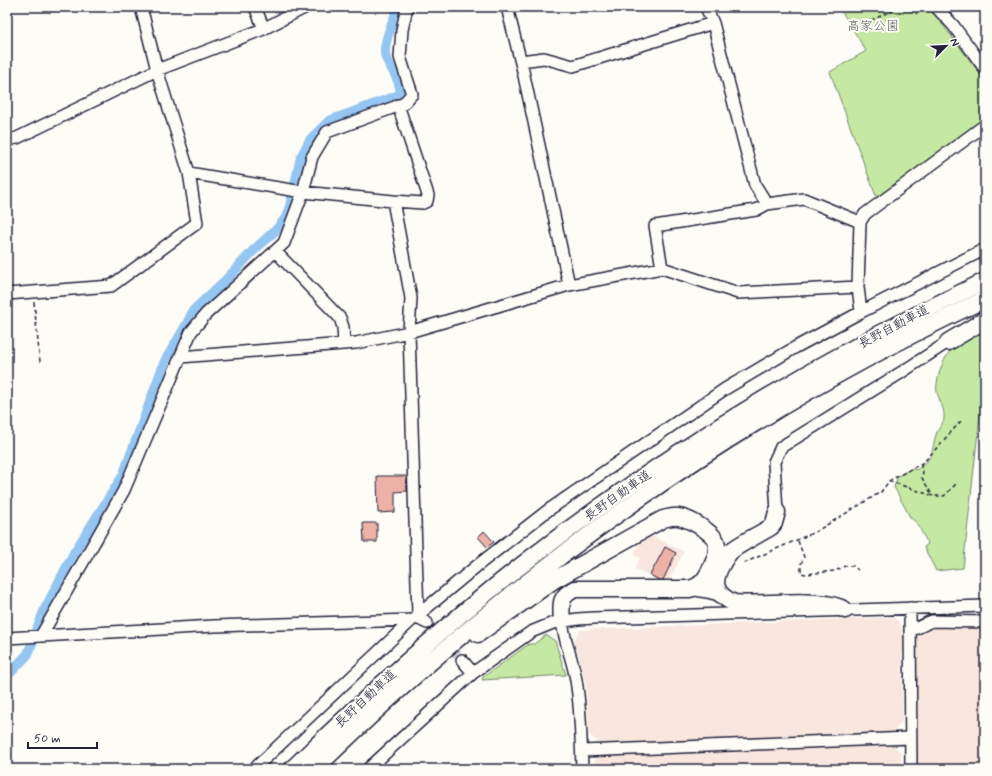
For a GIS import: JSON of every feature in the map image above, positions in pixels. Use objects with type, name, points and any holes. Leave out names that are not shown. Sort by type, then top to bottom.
[{"type":"highway","name":"長野自動車道","points":[[292,769],[387,680],[439,634],[536,555],[602,506],[713,431],[783,388],[915,316],[985,281]]},
{"type":"highway","name":"長野自動車道","points":[[315,769],[397,691],[450,645],[518,590],[611,519],[720,446],[790,402],[922,329],[985,299]]},
{"type":"highway","points":[[948,342],[985,320]]},
{"type":"highway","points":[[776,512],[774,523],[771,527],[734,549],[726,556],[717,574],[716,585],[719,591],[723,596],[734,603],[824,603],[839,606],[845,610]]},
{"type":"highway","points":[[341,744],[402,699],[468,642],[554,580],[663,519],[678,516],[685,518],[708,531],[716,541],[717,552],[707,577],[697,587],[690,589],[575,589],[565,594],[562,599],[562,621]]},
{"type":"street","points":[[7,294],[111,286],[197,223],[189,173],[157,70],[141,7]]},
{"type":"street","points":[[255,7],[264,29]]},
{"type":"street","points":[[7,140],[17,138],[157,70],[264,29],[306,7]]},
{"type":"street","points":[[41,636],[124,490],[191,332],[206,314],[284,243],[303,192],[312,156],[327,132],[403,104],[412,94],[400,57],[402,30],[407,7]]},
{"type":"street","points":[[507,7],[521,61],[569,285]]},
{"type":"street","points":[[706,7],[713,23],[755,185],[767,204]]},
{"type":"street","points":[[936,7],[953,25],[985,69]]},
{"type":"street","points":[[521,61],[544,58],[573,66],[713,23]]},
{"type":"street","points":[[189,173],[303,192],[423,203],[427,201],[428,195],[398,105]]},
{"type":"street","points":[[860,312],[858,287],[860,222],[865,214],[985,125]]},
{"type":"street","points":[[662,268],[655,226],[756,210],[767,204],[804,199],[860,222]]},
{"type":"street","points":[[393,201],[411,298],[409,332],[415,618]]},
{"type":"street","points":[[254,769],[415,618],[478,565],[547,511],[627,455],[725,390],[796,347],[860,312],[985,249]]},
{"type":"street","points":[[275,251],[340,318],[343,327],[344,344]]},
{"type":"street","points":[[180,356],[356,343],[409,332],[569,285],[662,268],[738,293],[858,287]]},
{"type":"street","points":[[776,512],[774,462],[781,447],[948,342]]},
{"type":"street","points":[[716,541],[730,545],[741,545]]},
{"type":"street","points":[[690,589],[723,596]]},
{"type":"street","points":[[368,769],[473,673],[531,632],[553,623],[594,618],[985,606]]},
{"type":"street","points":[[910,608],[911,769]]},
{"type":"street","points":[[7,638],[214,626],[415,618],[427,623]]},
{"type":"street","points":[[562,621],[579,696],[582,769]]},
{"type":"street","points":[[910,630],[918,628],[926,622],[932,621],[985,622]]},
{"type":"street","points":[[462,660],[473,673]]},
{"type":"street","points":[[582,752],[910,738]]},
{"type":"path","points":[[852,29],[900,7]]},
{"type":"path","points":[[912,7],[917,14]]},
{"type":"path","points":[[33,292],[40,362]]},
{"type":"path","points":[[744,563],[798,541],[882,492],[889,481],[924,462],[961,421]]},
{"type":"path","points":[[920,464],[923,471],[922,478],[933,496]]},
{"type":"path","points":[[889,481],[933,496],[944,496],[957,483]]},
{"type":"path","points":[[798,541],[804,557],[801,564],[800,573],[835,572],[847,565],[853,566],[858,570]]},
{"type":"shaded area","points":[[654,537],[684,552],[667,583],[635,569],[640,558],[634,555],[641,538]]},
{"type":"shaded area","points":[[893,617],[899,622],[902,629],[902,721],[893,732],[601,745],[589,734],[586,684],[574,640],[580,630]]},
{"type":"shaded area","points":[[934,625],[985,626],[985,769],[917,769],[916,635],[923,634]]},
{"type":"shaded area","points":[[892,745],[901,753],[901,769],[591,769],[590,767],[600,756]]},
{"type":"green space","name":"高家公園","points":[[839,7],[929,7],[985,80],[985,104],[982,121],[877,199],[830,72],[866,51]]},
{"type":"green space","points":[[985,327],[985,368],[963,568],[936,571],[924,547],[928,544],[917,523],[910,517],[894,487],[898,476],[912,468],[916,470],[922,466],[929,458],[931,453],[937,432],[944,420],[944,411],[938,395],[937,384],[945,359],[957,345]]},
{"type":"green space","points":[[546,635],[555,641],[566,675],[482,680],[483,677],[529,644],[534,644]]},
{"type":"building","points":[[377,476],[406,476],[407,491],[395,492],[395,512],[378,513]]},
{"type":"building","points":[[363,523],[377,523],[377,542],[364,542]]},
{"type":"building","points":[[484,531],[494,542],[487,547],[478,537]]},
{"type":"building","points":[[665,547],[676,553],[663,580],[659,580],[650,575]]},
{"type":"waterway","points":[[7,675],[28,654],[45,609],[74,553],[123,476],[165,361],[193,311],[277,229],[288,215],[301,157],[310,140],[329,121],[397,96],[401,92],[399,82],[386,58],[385,53],[385,47],[398,7]]},
{"type":"tunnel","points":[[427,623],[462,660]]}]
